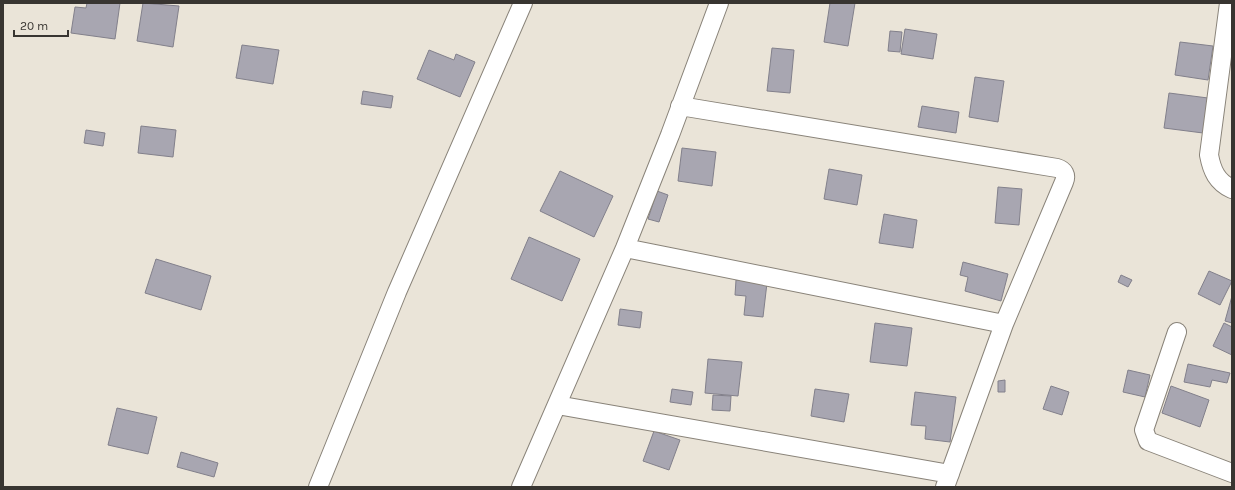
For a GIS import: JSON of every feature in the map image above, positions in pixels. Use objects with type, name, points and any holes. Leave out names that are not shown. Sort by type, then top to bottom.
[{"type":"street","points":[[318,487],[397,292],[523,3]]},
{"type":"street","points":[[521,487],[625,248],[719,3]]},
{"type":"street","points":[[1229,3],[1209,155],[1215,175],[1222,183],[1232,189]]},
{"type":"street","points":[[557,405],[947,481],[1004,324],[1065,180],[1064,173],[1060,169],[680,106]]},
{"type":"street","points":[[625,248],[1004,324]]},
{"type":"street","points":[[1178,332],[1144,430],[1145,436],[1148,441],[1232,473]]},
{"type":"building","points":[[87,3],[120,3],[115,39],[71,33],[75,7],[86,8]]},
{"type":"building","points":[[143,3],[179,6],[173,47],[137,41]]},
{"type":"building","points":[[830,3],[855,3],[848,46],[824,42]]},
{"type":"building","points":[[905,29],[937,34],[933,59],[901,54]]},
{"type":"building","points":[[890,31],[902,32],[900,52],[888,51]]},
{"type":"building","points":[[1180,42],[1213,46],[1208,80],[1175,75]]},
{"type":"building","points":[[242,45],[279,50],[273,84],[236,78]]},
{"type":"building","points":[[772,48],[794,50],[790,93],[767,91]]},
{"type":"building","points":[[429,50],[454,60],[456,54],[475,62],[460,97],[417,79]]},
{"type":"building","points":[[975,77],[1004,81],[998,122],[969,117]]},
{"type":"building","points":[[363,91],[393,96],[391,108],[361,104]]},
{"type":"building","points":[[1169,93],[1208,98],[1203,133],[1164,128]]},
{"type":"building","points":[[922,106],[959,112],[956,133],[918,127]]},
{"type":"building","points":[[141,126],[176,130],[173,157],[138,153]]},
{"type":"building","points":[[86,130],[105,133],[103,146],[84,143]]},
{"type":"building","points":[[682,148],[716,152],[712,186],[678,181]]},
{"type":"building","points":[[829,169],[862,175],[857,205],[824,199]]},
{"type":"building","points":[[560,171],[613,196],[594,237],[540,211]]},
{"type":"building","points":[[998,187],[1022,189],[1019,225],[995,223]]},
{"type":"building","points":[[657,191],[668,195],[659,222],[648,219]]},
{"type":"building","points":[[884,214],[917,220],[913,248],[879,243]]},
{"type":"building","points":[[529,237],[580,259],[562,301],[511,279]]},
{"type":"building","points":[[156,259],[211,276],[201,310],[145,293]]},
{"type":"building","points":[[963,262],[1008,274],[1001,301],[965,291],[968,277],[960,275]]},
{"type":"building","points":[[1209,271],[1232,281],[1220,305],[1198,294]]},
{"type":"building","points":[[1121,275],[1132,280],[1128,287],[1118,282]]},
{"type":"building","points":[[736,280],[767,283],[763,317],[744,315],[746,296],[735,295]]},
{"type":"building","points":[[1232,296],[1232,323],[1225,321]]},
{"type":"building","points":[[620,309],[642,312],[640,328],[618,325]]},
{"type":"building","points":[[875,323],[912,328],[907,366],[870,362]]},
{"type":"building","points":[[1224,323],[1232,327],[1232,355],[1213,346]]},
{"type":"building","points":[[708,359],[742,362],[738,396],[705,393]]},
{"type":"building","points":[[1188,364],[1230,373],[1227,383],[1212,380],[1210,387],[1184,382]]},
{"type":"building","points":[[1128,370],[1150,375],[1145,397],[1123,392]]},
{"type":"building","points":[[1005,380],[1005,392],[998,392],[998,381]]},
{"type":"building","points":[[1051,386],[1069,392],[1062,415],[1043,409]]},
{"type":"building","points":[[1171,386],[1209,400],[1200,427],[1162,413]]},
{"type":"building","points":[[672,389],[693,392],[691,405],[670,402]]},
{"type":"building","points":[[815,389],[849,394],[844,422],[811,416]]},
{"type":"building","points":[[915,392],[956,397],[950,442],[925,439],[926,426],[911,425]]},
{"type":"building","points":[[713,395],[731,396],[730,411],[712,410]]},
{"type":"building","points":[[117,408],[157,417],[148,454],[108,445]]},
{"type":"building","points":[[654,431],[680,440],[669,470],[643,461]]},
{"type":"building","points":[[181,452],[218,463],[214,477],[177,467]]}]
